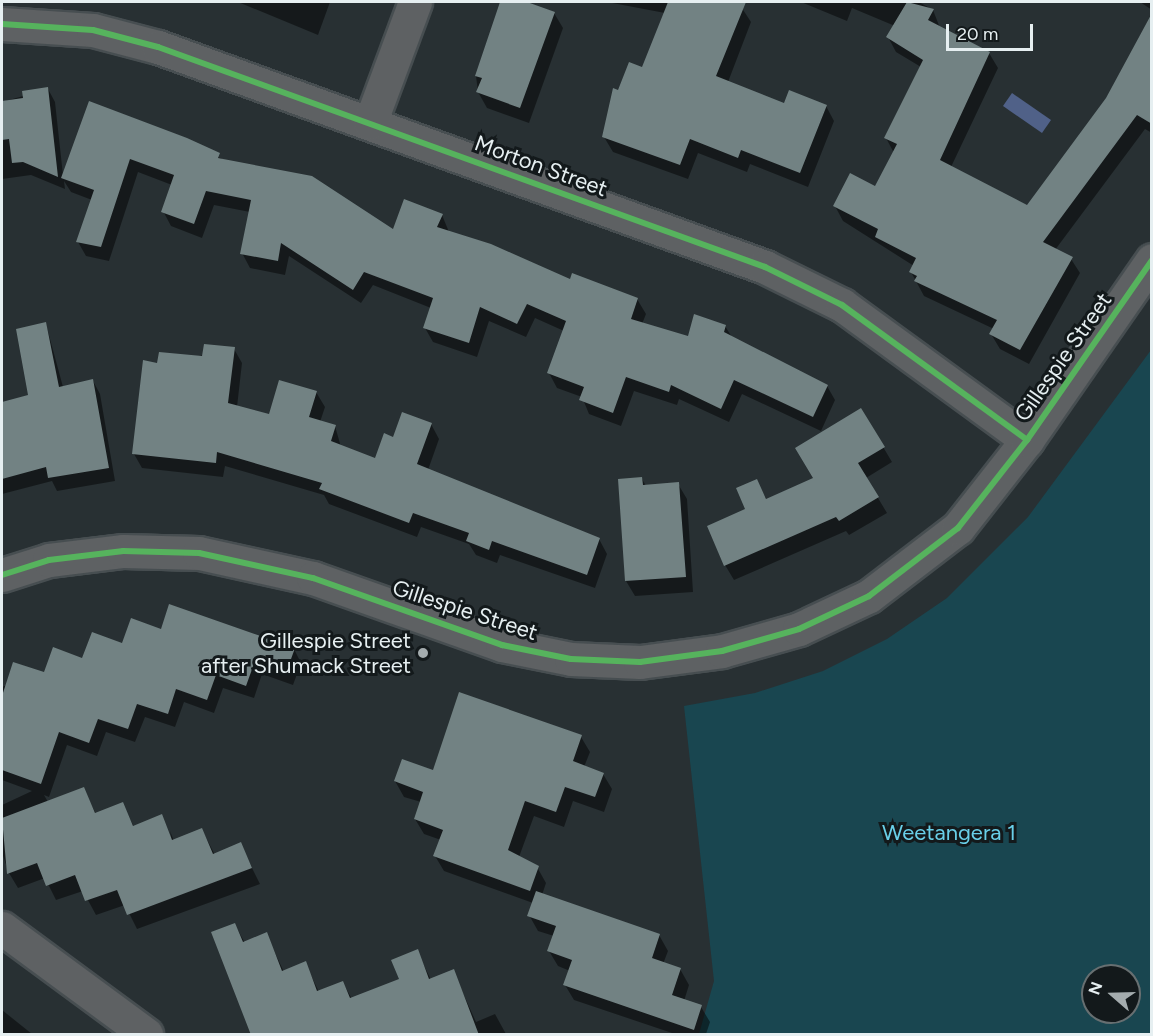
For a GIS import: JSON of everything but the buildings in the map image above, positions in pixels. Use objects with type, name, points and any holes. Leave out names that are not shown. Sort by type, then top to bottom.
[{"type":"street","points":[[370,123],[415,2]]},
{"type":"street","name":"Morton Street","points":[[2,24],[93,30],[158,47],[765,267],[842,305],[1027,440]]},
{"type":"street","name":"Gillespie Street","points":[[2,574],[49,560],[123,551],[208,555],[312,578],[502,645],[571,659],[652,661],[722,651],[788,632],[869,596],[958,528],[1027,440],[1152,260]]},
{"type":"street","points":[[2,928],[128,1029]]},
{"type":"green space","name":"Weetangera 1","points":[[1151,350],[1151,1034],[699,1034],[714,981],[684,706],[755,693],[823,671],[887,639],[947,598],[1028,517]]},
{"type":"shaded area","points":[[1012,93],[1051,120],[1042,133],[1003,106]]},
{"type":"cycle path","points":[[2,24],[93,30],[158,47],[765,267],[842,305],[1027,440]]},
{"type":"cycle path","points":[[2,575],[49,560],[123,551],[199,553],[313,578],[502,645],[571,659],[640,662],[722,651],[799,629],[869,596],[958,528],[1027,440],[1152,260]]},
{"type":"place","name":"Gillespie Street after Shumack Street","points":[[423,653]]}]
